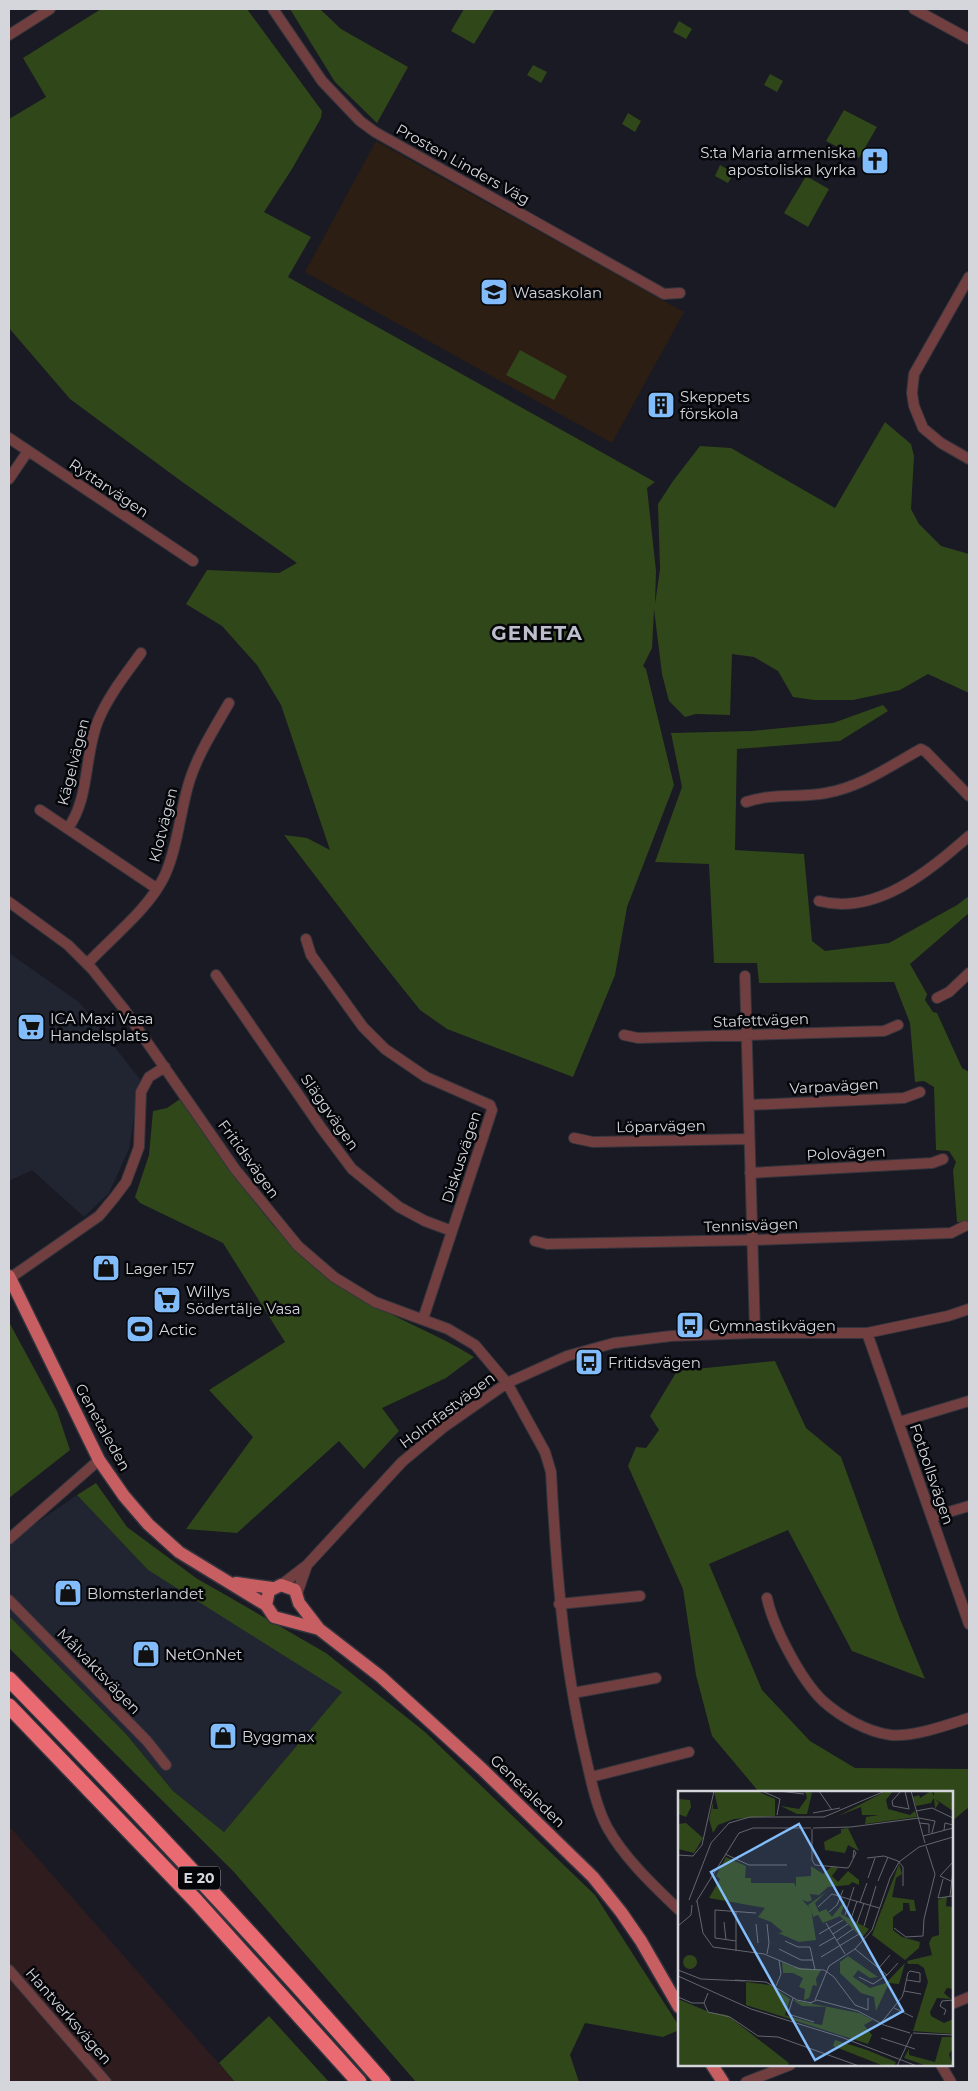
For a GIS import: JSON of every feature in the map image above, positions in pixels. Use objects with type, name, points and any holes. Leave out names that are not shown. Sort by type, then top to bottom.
[{"type":"highway","name":"E 20","points":[[9,1679],[100,1772],[203,1882],[383,2082]]},
{"type":"highway","name":"E 20","points":[[9,1706],[196,1901],[359,2082]]},
{"type":"main road","name":"Genetaleden","points":[[10,1277],[99,1460],[124,1496],[148,1524],[179,1552],[266,1605],[270,1614],[319,1629]]},
{"type":"main road","name":"Genetaleden","points":[[231,1582],[291,1587],[319,1629],[389,1683],[482,1769],[593,1877],[641,1941],[678,2005]]},
{"type":"main road","points":[[266,1605],[266,1596],[277,1586]]},
{"type":"main road","points":[[283,1619],[292,1616],[298,1599]]},
{"type":"main road","points":[[713,2066],[723,2082]]},
{"type":"street","points":[[9,35],[50,9]]},
{"type":"street","name":"Prosten Linders Väg","points":[[273,9],[322,81],[360,121],[375,132],[664,294],[680,293]]},
{"type":"street","points":[[914,9],[969,39]]},
{"type":"street","points":[[969,277],[914,374],[912,393],[914,406],[923,428],[941,443],[969,459]]},
{"type":"street","name":"Ryttarvägen","points":[[9,438],[193,561]]},
{"type":"street","points":[[9,479],[28,451]]},
{"type":"street","name":"Kägelvägen","points":[[68,828],[74,820],[79,806],[97,721],[107,702],[141,653]]},
{"type":"street","name":"Klotvägen","points":[[87,964],[136,914],[165,876],[173,854],[189,783],[229,703]]},
{"type":"street","points":[[746,802],[758,798],[828,793],[857,784],[921,749],[969,796]]},
{"type":"street","name":"Kägelvägen","points":[[40,810],[156,888]]},
{"type":"street","points":[[819,900],[835,905],[852,903],[883,895],[918,877],[969,836]]},
{"type":"street","name":"Fritidsvägen","points":[[9,902],[68,945],[87,964],[124,1009],[235,1169],[298,1246],[334,1277],[369,1298],[448,1329],[475,1345],[507,1383],[545,1452],[551,1472],[560,1604],[567,1665],[591,1778],[602,1814],[615,1838],[634,1862],[678,1909]]},
{"type":"street","name":"Diskusvägen","points":[[306,939],[311,955],[363,1027],[385,1049],[426,1077],[490,1105],[492,1110],[490,1121],[423,1319]]},
{"type":"street","points":[[936,998],[949,992],[969,973]]},
{"type":"street","name":"Släggvägen","points":[[216,975],[322,1130],[352,1169],[399,1207],[425,1221],[452,1231]]},
{"type":"street","points":[[746,976],[755,1333]]},
{"type":"street","name":"Stafettvägen","points":[[624,1035],[638,1038],[884,1031],[898,1025]]},
{"type":"street","points":[[10,1277],[98,1216],[126,1182],[138,1147],[141,1092],[148,1077],[165,1067]]},
{"type":"street","name":"Varpavägen","points":[[749,1105],[904,1098],[920,1092]]},
{"type":"street","name":"Löparvägen","points":[[574,1138],[593,1142],[749,1139]]},
{"type":"street","name":"Polovägen","points":[[750,1173],[932,1164],[943,1159]]},
{"type":"street","name":"Tennisvägen","points":[[535,1241],[547,1244],[754,1240],[952,1233],[965,1226]]},
{"type":"street","name":"Holmfastvägen","points":[[277,1586],[307,1565],[402,1462],[444,1427],[507,1383],[567,1356],[614,1343],[671,1336],[755,1333],[867,1333],[948,1316],[969,1309]]},
{"type":"street","name":"Fotbollsvägen","points":[[867,1333],[967,1613],[969,1624]]},
{"type":"street","points":[[898,1422],[969,1401]]},
{"type":"street","points":[[9,1539],[99,1460]]},
{"type":"street","points":[[932,1517],[969,1506]]},
{"type":"street","name":"Holmfastvägen","points":[[298,1599],[307,1565]]},
{"type":"street","points":[[560,1604],[640,1596]]},
{"type":"street","points":[[767,1598],[770,1614],[797,1667],[823,1700],[852,1722],[876,1731],[899,1734],[916,1732],[969,1718]]},
{"type":"street","name":"Målvaktsvägen","points":[[9,1600],[147,1741],[166,1765]]},
{"type":"street","points":[[573,1693],[656,1678]]},
{"type":"street","points":[[591,1778],[689,1752]]},
{"type":"street","name":"Hantverksvägen","points":[[9,1970],[106,2082]]},
{"type":"street","points":[[953,2000],[969,1997]]},
{"type":"street","points":[[746,2082],[787,2066]]},
{"type":"street","points":[[942,2066],[951,2082]]},
{"type":"shaded area","name":"Wasaskolan","points":[[376,141],[684,312],[612,443],[305,272]]},
{"type":"shaded area","points":[[9,953],[79,1002],[140,1079],[129,1149],[109,1193],[84,1217],[32,1170],[9,1181]]},
{"type":"shaded area","points":[[77,1495],[148,1570],[343,1691],[224,1832],[173,1791],[126,1734],[9,1616],[9,1542]]},
{"type":"shaded area","points":[[9,1826],[235,2082],[9,2082]]},
{"type":"green space","points":[[101,9],[247,9],[322,111],[321,118],[292,169],[264,212],[311,237],[288,277],[655,482],[647,488],[656,571],[655,604],[660,569],[658,504],[700,446],[731,448],[835,508],[885,422],[911,444],[914,456],[911,509],[919,524],[941,546],[969,554],[969,693],[928,674],[900,690],[853,700],[814,700],[793,697],[778,671],[754,657],[732,654],[730,715],[696,714],[685,717],[669,701],[662,674],[654,609],[652,648],[643,666],[646,669],[674,785],[627,907],[615,975],[573,1077],[447,1029],[420,1010],[284,835],[307,838],[330,850],[281,705],[257,665],[222,626],[186,604],[207,570],[279,573],[297,563],[70,399],[9,328],[9,119],[46,97],[23,58]]},
{"type":"green space","points":[[290,9],[320,9],[341,29],[408,67],[377,123],[335,82]]},
{"type":"green space","points":[[464,9],[495,9],[474,44],[451,31]]},
{"type":"green space","points":[[679,21],[692,29],[686,39],[673,32]]},
{"type":"green space","points":[[533,65],[547,72],[541,83],[527,75]]},
{"type":"green space","points":[[770,74],[783,81],[777,92],[764,85]]},
{"type":"green space","points":[[844,110],[877,127],[859,158],[826,141]]},
{"type":"green space","points":[[628,113],[641,121],[635,132],[622,124]]},
{"type":"green space","points":[[720,165],[734,173],[728,183],[715,176]]},
{"type":"green space","points":[[806,176],[829,189],[808,227],[784,213]]},
{"type":"green space","points":[[520,350],[567,376],[554,400],[506,375]]},
{"type":"green space","points":[[883,705],[888,711],[840,741],[737,749],[735,850],[804,854],[812,941],[825,951],[889,943],[957,905],[969,896],[969,913],[910,964],[927,994],[925,1000],[933,1012],[937,1013],[962,1068],[969,1072],[969,1222],[957,1222],[953,1170],[956,1162],[949,1151],[936,1150],[934,1087],[924,1081],[915,1082],[910,1023],[894,982],[759,983],[757,963],[714,963],[709,864],[655,862],[682,787],[671,733],[752,731],[833,723]]},
{"type":"green space","points":[[183,1097],[249,1194],[293,1247],[328,1276],[350,1291],[474,1357],[446,1378],[382,1408],[399,1431],[364,1469],[339,1441],[237,1533],[186,1529],[253,1437],[209,1390],[285,1342],[223,1243],[140,1203],[135,1197],[149,1155],[153,1111],[167,1108]]},
{"type":"green space","points":[[9,1322],[57,1411],[70,1450],[9,1498]]},
{"type":"green space","points":[[775,1361],[806,1428],[841,1457],[900,1619],[925,1679],[852,1651],[788,1530],[709,1564],[762,1690],[810,1741],[855,1768],[969,1769],[969,1807],[953,1820],[953,1791],[758,1791],[712,1736],[696,1675],[683,1589],[628,1466],[636,1447],[646,1448],[659,1430],[650,1416],[677,1371]]},
{"type":"green space","points":[[96,1483],[127,1527],[196,1578],[326,1653],[425,1732],[595,1895],[678,2024],[678,2030],[663,2037],[585,2023],[570,2055],[579,2082],[416,2082],[234,1872],[9,1648],[9,1616],[126,1734],[173,1791],[224,1832],[342,1692],[148,1570],[77,1495]]},
{"type":"green space","points":[[269,2016],[329,2082],[235,2082],[219,2063]]},
{"type":"place","name":"S:ta Maria armeniska apostoliska kyrka","points":[[875,161]]},
{"type":"place","name":"Wasaskolan","points":[[494,292]]},
{"type":"place","name":"Skeppets förskola","points":[[661,405]]},
{"type":"place","name":"ICA Maxi Vasa Handelsplats","points":[[31,1027]]},
{"type":"place","name":"Lager 157","points":[[106,1268]]},
{"type":"place","name":"Willys Södertälje Vasa","points":[[167,1300]]},
{"type":"place","name":"Gymnastikvägen","points":[[690,1325]]},
{"type":"place","name":"Actic","points":[[140,1329]]},
{"type":"place","name":"Fritidsvägen","points":[[589,1362]]},
{"type":"place","name":"Blomsterlandet","points":[[68,1593]]},
{"type":"place","name":"NetOnNet","points":[[146,1654]]},
{"type":"place","name":"Byggmax","points":[[223,1736]]},
{"type":"district","name":"GENETA","points":[[537,633]]}]
